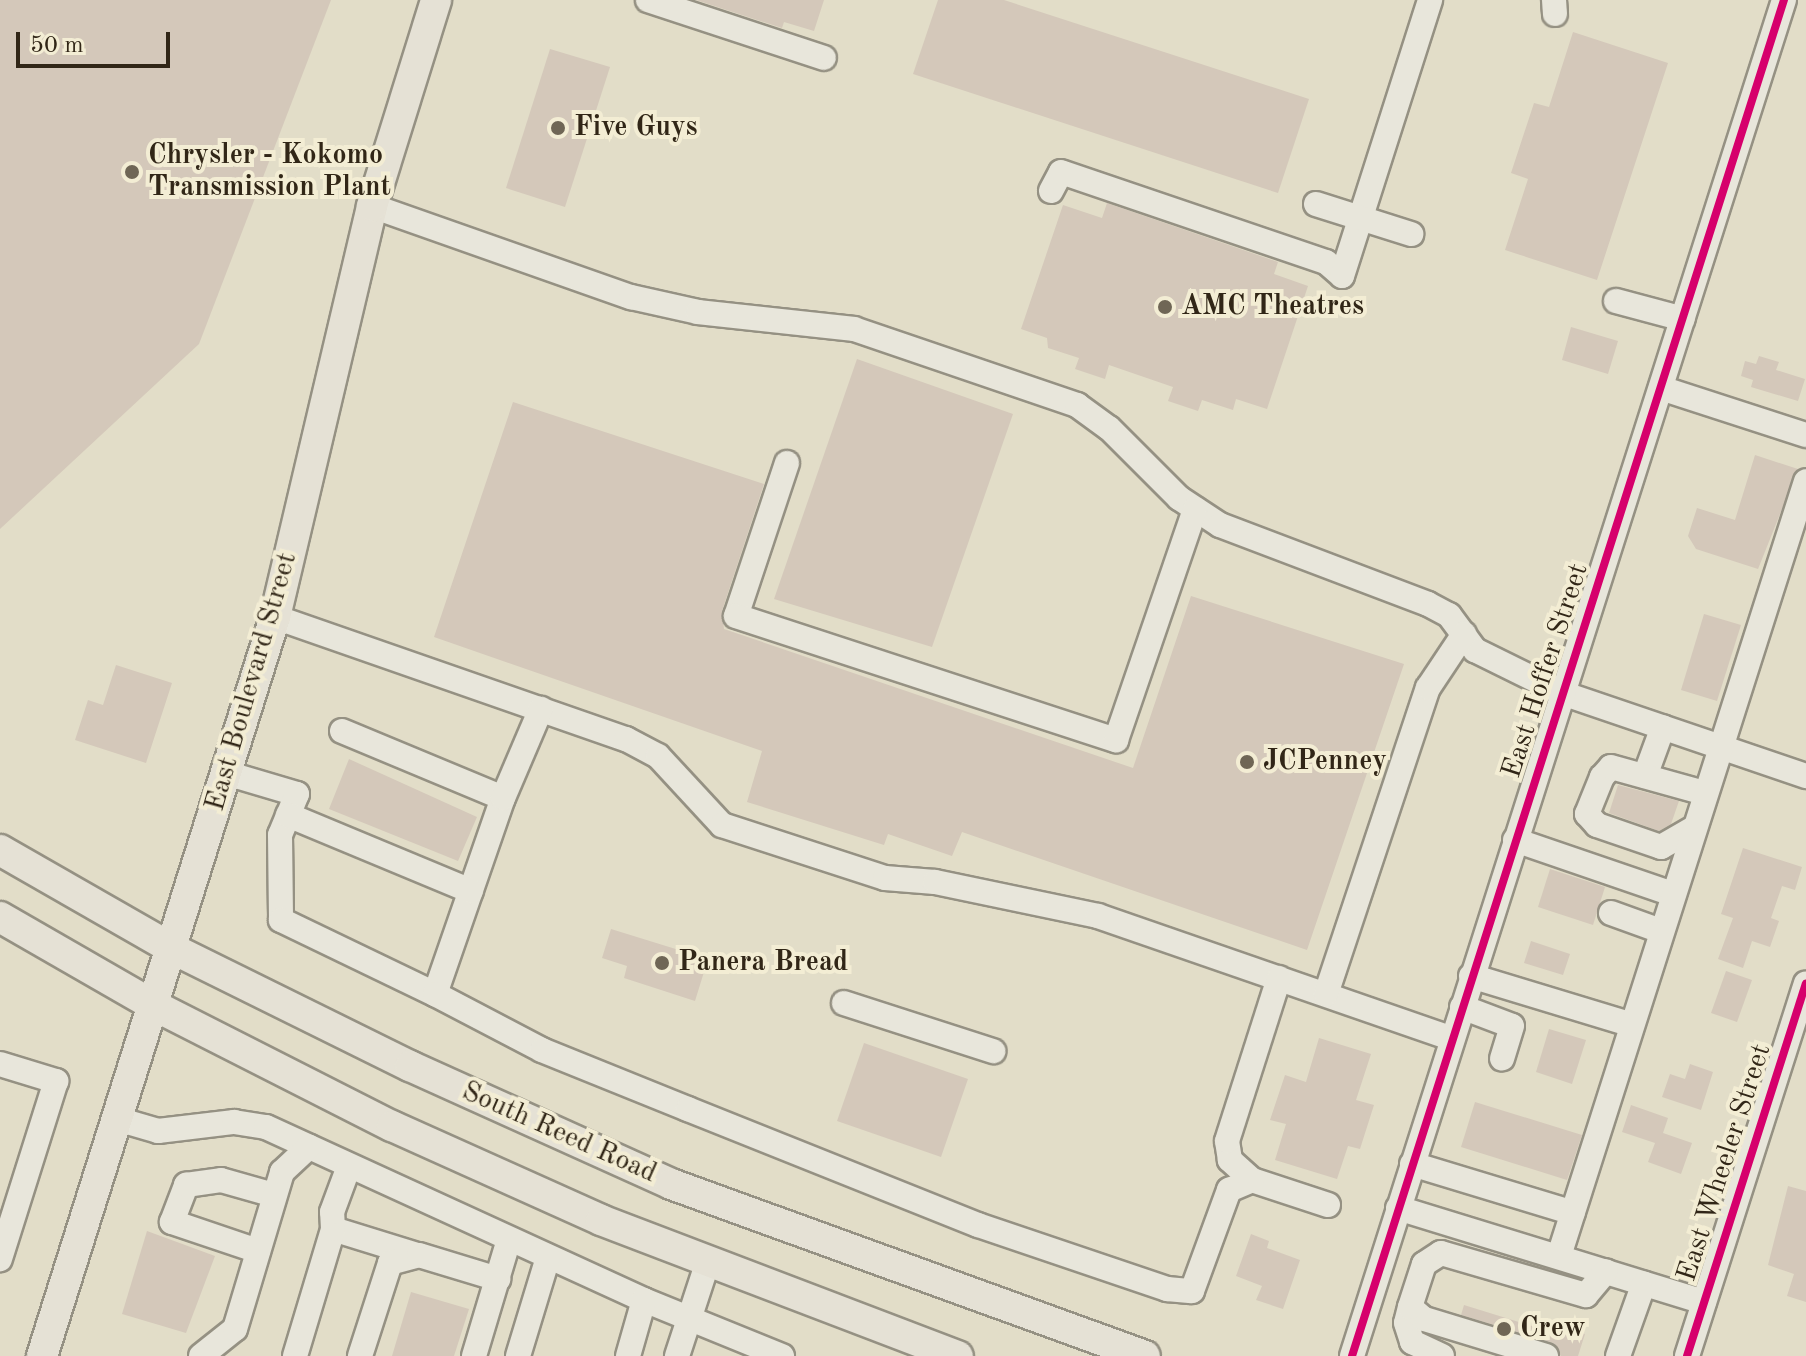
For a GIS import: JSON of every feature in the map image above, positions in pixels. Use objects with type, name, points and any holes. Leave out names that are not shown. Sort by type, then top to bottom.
[{"type":"main road","name":"East Boulevard Street","points":[[42,1356],[275,617],[372,206],[436,0]]},
{"type":"main road","name":"South Reed Road","points":[[0,850],[171,948],[410,1066],[671,1184],[1145,1356]]},
{"type":"main road","points":[[0,917],[153,1005],[392,1126],[601,1220],[958,1356]]},
{"type":"street","points":[[648,0],[824,58]]},
{"type":"street","points":[[1051,191],[1061,172],[1326,262],[1342,276],[1430,0]]},
{"type":"street","name":"East Hoffer Street","points":[[1352,1356],[1784,0]]},
{"type":"street","points":[[1316,204],[1411,234]]},
{"type":"street","points":[[372,206],[631,297],[698,312],[854,329],[1077,405],[1195,509],[1220,525],[1428,604],[1449,615],[1475,650],[1562,693],[1806,776]]},
{"type":"street","points":[[1616,301],[1683,319]]},
{"type":"street","points":[[1661,388],[1806,435]]},
{"type":"street","points":[[787,463],[736,616],[1116,740],[1195,509]]},
{"type":"street","points":[[1559,1256],[1806,481]]},
{"type":"street","points":[[275,617],[541,709],[658,756],[722,825],[885,878],[935,882],[1098,916],[1451,1038]]},
{"type":"street","points":[[1326,994],[1428,688],[1464,634]]},
{"type":"street","points":[[435,994],[503,798],[541,709]]},
{"type":"street","points":[[1645,776],[1663,727]]},
{"type":"street","points":[[342,731],[503,798]]},
{"type":"street","points":[[1694,828],[1661,847],[1597,825],[1587,814],[1602,777],[1611,767],[1705,793]]},
{"type":"street","points":[[226,773],[297,794],[280,835],[276,871],[281,920],[435,994],[542,1050],[978,1225],[1167,1289],[1192,1291],[1229,1190],[1252,1180]]},
{"type":"street","points":[[288,815],[471,891]]},
{"type":"street","points":[[1515,840],[1673,894]]},
{"type":"street","points":[[1611,913],[1661,931]]},
{"type":"street","points":[[1471,976],[1632,1025]]},
{"type":"street","points":[[1279,978],[1227,1141],[1230,1160],[1252,1180],[1328,1205]]},
{"type":"street","name":"East Wheeler Street","points":[[1687,1356],[1806,984]]},
{"type":"street","points":[[844,1003],[993,1051]]},
{"type":"street","points":[[1462,1007],[1512,1026],[1502,1059]]},
{"type":"street","points":[[0,1064],[56,1081],[0,1259]]},
{"type":"street","points":[[117,1119],[158,1131],[234,1122],[266,1127],[689,1320],[734,1348],[782,1356]]},
{"type":"street","points":[[201,1356],[235,1329],[282,1172],[309,1147]]},
{"type":"street","points":[[1412,1164],[1573,1213]]},
{"type":"street","points":[[295,1356],[333,1229],[332,1212],[349,1166]]},
{"type":"street","points":[[258,1251],[172,1222],[186,1185],[221,1180],[274,1195]]},
{"type":"street","points":[[1398,1208],[1704,1302]]},
{"type":"street","points":[[333,1229],[498,1279]]},
{"type":"street","points":[[474,1356],[509,1239]]},
{"type":"street","points":[[1442,1356],[1412,1342],[1406,1323],[1424,1264],[1441,1253],[1586,1295],[1606,1271]]},
{"type":"street","points":[[360,1356],[390,1263],[419,1255]]},
{"type":"street","points":[[518,1356],[548,1257]]},
{"type":"street","points":[[677,1356],[708,1261]]},
{"type":"street","points":[[1618,1356],[1644,1283]]},
{"type":"street","points":[[628,1356],[644,1300]]},
{"type":"street","points":[[1410,1307],[1424,1319],[1546,1356]]},
{"type":"building","name":"Chrysler - Kokomo Transmission Plant","points":[[0,0],[331,0],[199,344],[0,529]]},
{"type":"building","points":[[696,0],[824,0],[814,31],[784,22],[782,28]]},
{"type":"building","points":[[938,0],[1004,0],[1309,99],[1278,193],[913,74]]},
{"type":"building","points":[[1573,32],[1668,63],[1597,280],[1505,250],[1528,179],[1511,173],[1534,103],[1549,107]]},
{"type":"building","name":"Five Guys","points":[[550,49],[610,67],[565,207],[506,188]]},
{"type":"building","name":"AMC Theatres","points":[[1107,203],[1278,262],[1274,274],[1308,286],[1267,409],[1236,399],[1233,410],[1202,400],[1198,411],[1168,401],[1173,387],[1109,365],[1105,379],[1075,369],[1079,358],[1048,348],[1047,338],[1021,329],[1063,205],[1102,218]]},
{"type":"building","points":[[1571,327],[1618,341],[1608,374],[1562,360]]},
{"type":"building","points":[[1759,356],[1779,362],[1776,370],[1805,379],[1798,401],[1751,387],[1753,380],[1741,376],[1745,361],[1756,364]]},
{"type":"building","points":[[857,359],[1013,414],[932,647],[774,599]]},
{"type":"building","points":[[513,402],[764,484],[722,611],[724,629],[1133,768],[1191,596],[1404,664],[1307,950],[962,832],[952,856],[888,834],[884,845],[747,802],[762,751],[434,637]]},
{"type":"building","points":[[1755,455],[1798,469],[1758,569],[1696,549],[1688,536],[1697,508],[1735,520]]},
{"type":"building","points":[[1704,614],[1741,625],[1717,701],[1681,690]]},
{"type":"building","points":[[116,665],[172,683],[146,763],[75,740],[88,700],[103,705]]},
{"type":"building","points":[[349,759],[477,817],[458,861],[329,809]]},
{"type":"building","points":[[1618,785],[1679,801],[1671,824],[1659,831],[1609,813]]},
{"type":"building","points":[[1743,848],[1802,867],[1795,890],[1782,886],[1771,918],[1779,921],[1770,947],[1752,941],[1743,968],[1718,959],[1733,918],[1721,914]]},
{"type":"building","points":[[1550,869],[1605,887],[1593,925],[1538,907]]},
{"type":"building","name":"Panera Bread","points":[[611,929],[708,959],[695,1001],[624,978],[627,966],[602,958]]},
{"type":"building","points":[[1531,941],[1570,954],[1563,975],[1524,963]]},
{"type":"building","points":[[1726,971],[1752,980],[1737,1022],[1711,1013]]},
{"type":"building","points":[[1549,1029],[1586,1040],[1572,1084],[1536,1072]]},
{"type":"building","points":[[1319,1038],[1371,1054],[1356,1100],[1374,1105],[1360,1149],[1348,1146],[1337,1179],[1275,1160],[1286,1124],[1270,1120],[1285,1075],[1306,1082]]},
{"type":"building","points":[[864,1043],[968,1079],[941,1157],[837,1121]]},
{"type":"building","points":[[1690,1064],[1713,1072],[1701,1110],[1662,1097],[1670,1074],[1685,1079]]},
{"type":"building","points":[[1475,1102],[1582,1135],[1567,1180],[1461,1147]]},
{"type":"building","points":[[1631,1105],[1668,1118],[1663,1133],[1692,1143],[1681,1174],[1648,1162],[1655,1143],[1622,1132]]},
{"type":"building","points":[[1788,1186],[1806,1191],[1806,1302],[1787,1296],[1794,1274],[1768,1265]]},
{"type":"building","points":[[147,1231],[215,1256],[186,1333],[122,1314]]},
{"type":"building","points":[[1251,1234],[1269,1241],[1267,1248],[1300,1260],[1283,1309],[1256,1300],[1262,1286],[1236,1276]]},
{"type":"building","points":[[411,1292],[469,1309],[454,1356],[392,1356]]},
{"type":"building","points":[[1464,1305],[1548,1331],[1551,1323],[1585,1334],[1578,1356],[1561,1356],[1550,1342],[1461,1315]]},
{"type":"cycle path","points":[[1352,1356],[1784,0]]},
{"type":"cycle path","points":[[1687,1356],[1806,984]]},
{"type":"place","name":"Five Guys","points":[[558,128]]},
{"type":"place","name":"Chrysler - Kokomo Transmission Plant","points":[[132,172]]},
{"type":"place","name":"AMC Theatres","points":[[1165,307]]},
{"type":"place","name":"JCPenney","points":[[1247,762]]},
{"type":"place","name":"Panera Bread","points":[[662,963]]},
{"type":"place","name":"Crew","points":[[1504,1329]]}]
